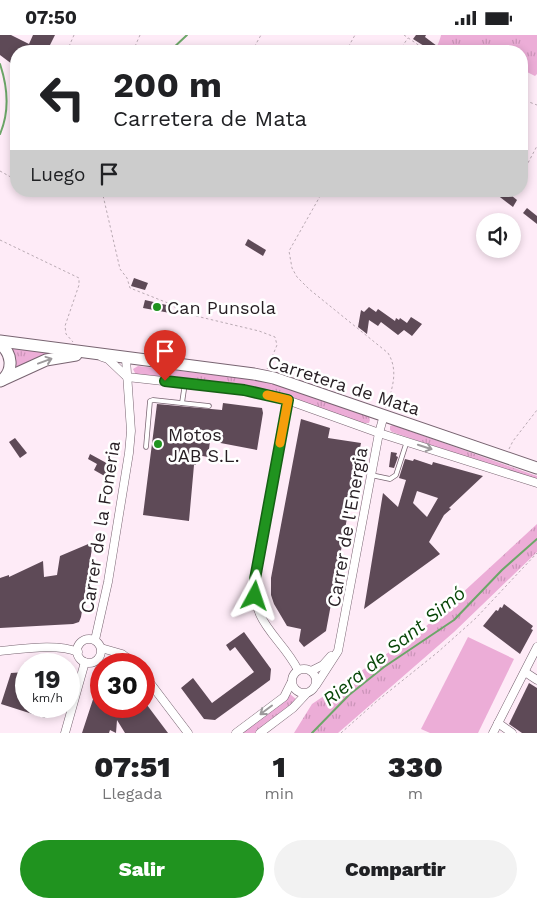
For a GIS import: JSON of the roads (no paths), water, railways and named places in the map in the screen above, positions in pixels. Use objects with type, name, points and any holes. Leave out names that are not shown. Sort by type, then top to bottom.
[{"type":"street","points":[[0,343],[92,354],[108,359],[127,377]]},
{"type":"street","points":[[0,343],[10,361],[8,373],[2,379]]},
{"type":"street","points":[[2,379],[53,358],[92,354]]},
{"type":"street","name":"Carretera de Mata","points":[[92,354],[266,377],[291,383],[537,468]]},
{"type":"street","name":"Carrer de la Foneria","points":[[95,640],[108,582],[129,453],[131,431],[126,359]]},
{"type":"street","name":"Carretera de Mata","points":[[127,377],[244,390],[288,400],[378,433],[537,483]]},
{"type":"street","points":[[288,400],[255,579],[255,596],[261,617],[298,670]]},
{"type":"street","name":"Carrer de l'Energia","points":[[316,685],[335,657],[340,644],[378,433],[384,415]]},
{"type":"street","points":[[101,648],[97,659],[92,662],[85,662],[79,657],[79,645],[83,641],[90,639],[95,640],[101,648],[118,653]]},
{"type":"street","name":"Carrer de l'Energia","points":[[311,671],[323,665],[340,644]]},
{"type":"street","points":[[493,733],[537,647]]},
{"type":"street","points":[[0,651],[56,648],[70,649],[78,652]]},
{"type":"street","points":[[65,733],[85,662]]},
{"type":"street","points":[[236,733],[284,697],[292,677],[298,670],[305,669],[311,671],[316,679],[316,685],[312,691],[260,733]]},
{"type":"street","points":[[525,672],[537,681]]},
{"type":"street","points":[[291,683],[296,692],[306,694]]},
{"type":"street","points":[[155,690],[185,731]]},
{"type":"street","points":[[498,723],[512,733]]},
{"type":"lane","points":[[182,403],[184,383]]},
{"type":"lane","points":[[146,447],[150,401],[209,406]]},
{"type":"lane","points":[[371,475],[390,479],[396,475],[407,441]]},
{"type":"waterway","points":[[176,45],[187,35]]},
{"type":"waterway","points":[[0,64],[7,99],[7,108],[0,134]]},
{"type":"waterway","name":"Riera de Sant Simó","points":[[312,733],[349,695],[384,667],[454,620],[502,570],[537,539]]},
{"type":"place","name":"Can Punsola","points":[[157,307]]},
{"type":"place","name":"Motos JAB S.L.","points":[[158,444]]}]
